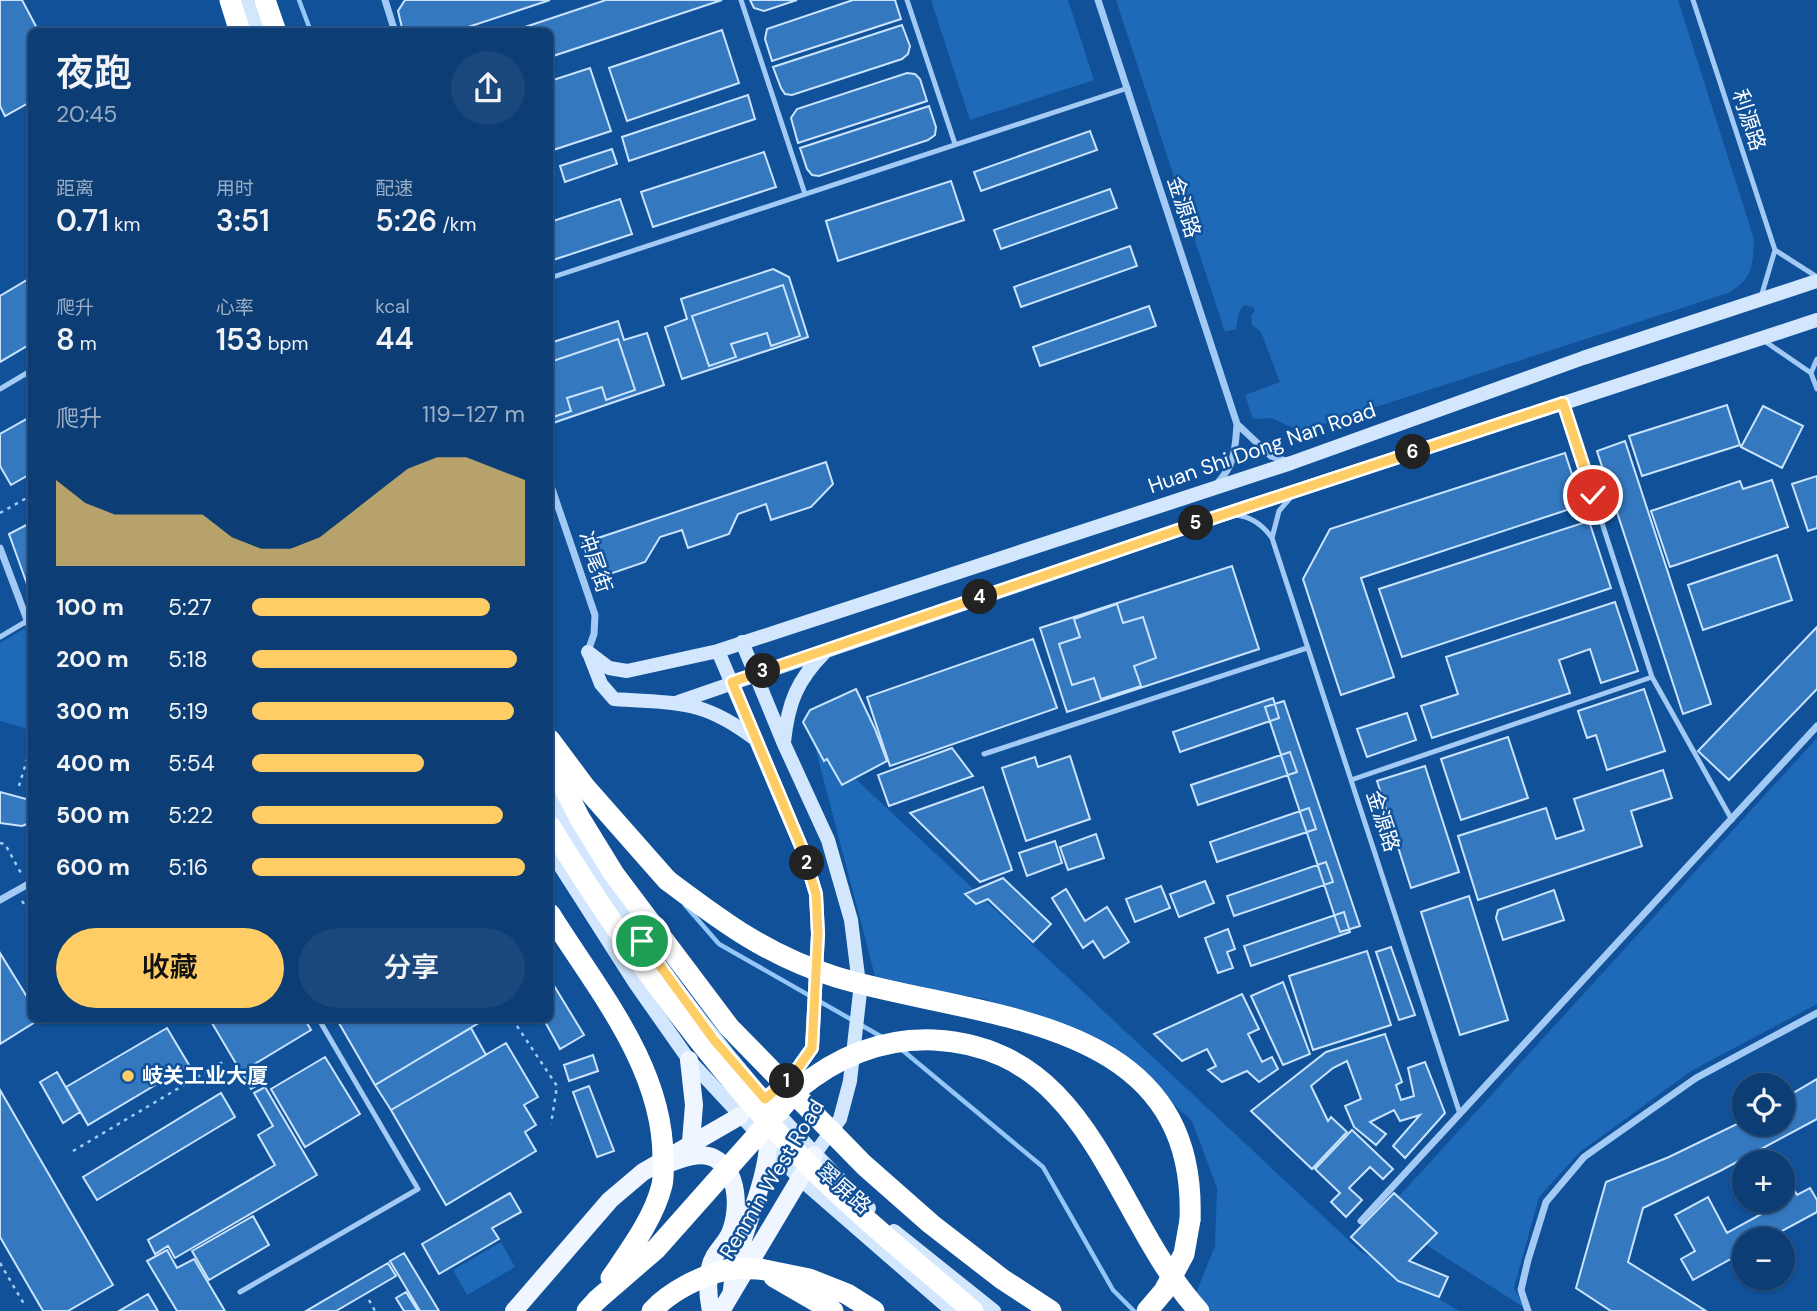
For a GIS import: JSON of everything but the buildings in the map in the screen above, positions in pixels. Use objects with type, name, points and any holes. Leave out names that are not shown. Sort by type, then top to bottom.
[{"type":"highway","points":[[230,0],[239,28]]},
{"type":"highway","points":[[265,0],[274,28]]},
{"type":"highway","points":[[553,744],[585,787],[667,880],[726,924],[783,958],[838,977],[1033,1023],[1098,1050],[1133,1074],[1158,1102],[1176,1132],[1191,1194],[1184,1254],[1164,1291],[1147,1311]]},
{"type":"highway","points":[[553,765],[579,817],[614,874],[729,1027],[864,1165],[1002,1279],[1051,1311]]},
{"type":"highway","points":[[553,831],[649,975],[706,1050],[794,1150],[837,1193],[973,1311]]},
{"type":"highway","points":[[553,919],[624,1030],[646,1076],[662,1125],[663,1182],[656,1205],[632,1247],[592,1305]]},
{"type":"highway","points":[[592,1305],[656,1249],[798,1089],[819,1072],[868,1048],[897,1041],[920,1040],[947,1041],[983,1048],[1029,1070],[1056,1093],[1097,1147],[1163,1264],[1199,1311]]},
{"type":"highway","points":[[652,1311],[661,1301],[697,1280],[728,1269],[760,1269],[809,1279],[846,1294],[874,1311]]},
{"type":"highway","points":[[760,1269],[833,1311]]},
{"type":"main road","points":[[221,0],[231,28]]},
{"type":"main road","points":[[247,0],[257,28]]},
{"type":"main road","name":"Huan Shi Dong Nan Road","points":[[588,652],[609,668],[627,671],[718,651],[1291,463],[1583,358],[1817,279]]},
{"type":"main road","points":[[678,702],[828,648],[1219,516],[1817,320]]},
{"type":"main road","name":"Renmin West Road","points":[[721,1311],[799,1178],[840,1119],[850,1081],[860,992],[851,919],[828,840],[754,675],[742,642]]},
{"type":"main road","points":[[784,744],[793,695],[807,670],[828,648]]},
{"type":"main road","name":"Renmin West Road","points":[[514,1311],[611,1200],[643,1172],[765,1099],[793,1075],[812,1048],[818,934],[816,894],[803,851],[718,651]]},
{"type":"main road","points":[[588,652],[601,684],[614,699],[678,702],[698,706],[717,714],[756,740]]},
{"type":"main road","points":[[553,798],[642,941],[714,1040],[765,1099],[769,1146],[761,1184],[733,1274],[732,1290]]},
{"type":"main road","name":"翠屏路","points":[[553,854],[635,983],[690,1060],[799,1178],[952,1311]]},
{"type":"main road","points":[[690,1060],[694,1105],[691,1142]]},
{"type":"main road","name":"翠屏路","points":[[765,1099],[814,1155],[878,1217],[994,1311]]},
{"type":"main road","points":[[643,1172],[681,1158],[702,1156],[715,1158],[730,1175],[736,1194],[736,1218],[730,1236],[714,1254],[709,1270],[708,1298],[711,1311]]},
{"type":"street","points":[[385,0],[394,28]]},
{"type":"street","name":"金源路","points":[[1097,0],[1237,424]]},
{"type":"street","points":[[1237,424],[1271,456],[1291,463]]},
{"type":"street","points":[[1214,487],[1230,470],[1235,454],[1237,424]]},
{"type":"street","name":"冲尾街","points":[[553,492],[595,615],[594,634],[588,652]]},
{"type":"street","points":[[0,548],[27,621]]},
{"type":"street","points":[[1361,1221],[1817,726]]},
{"type":"street","points":[[0,900],[28,884]]},
{"type":"street","points":[[1528,1311],[1521,1290],[1546,1202],[1584,1157],[1696,1078],[1817,1013]]},
{"type":"lane","points":[[741,0],[805,194]]},
{"type":"lane","points":[[907,0],[956,144]]},
{"type":"lane","name":"利源路","points":[[1693,0],[1775,250]]},
{"type":"lane","points":[[553,277],[1128,88]]},
{"type":"lane","points":[[1760,300],[1775,250],[1817,279]]},
{"type":"lane","points":[[1760,339],[1811,373],[1817,389]]},
{"type":"lane","points":[[1811,373],[1817,359]]},
{"type":"lane","points":[[0,389],[28,372]]},
{"type":"lane","points":[[1563,403],[1652,677],[1732,820]]},
{"type":"lane","points":[[1272,538],[1279,511],[1301,489]]},
{"type":"lane","points":[[1219,516],[1241,515],[1251,519],[1260,524],[1272,538]]},
{"type":"lane","name":"金源路","points":[[1272,538],[1461,1115]]},
{"type":"lane","points":[[0,637],[27,621]]},
{"type":"lane","points":[[984,754],[1307,648]]},
{"type":"lane","points":[[1351,780],[1652,677]]},
{"type":"lane","points":[[240,1292],[418,1189],[320,1022]]},
{"type":"path","points":[[0,513],[28,497]]},
{"type":"path","points":[[19,786],[28,756]]},
{"type":"path","points":[[0,843],[5,844],[28,881]]},
{"type":"path","points":[[16,891],[28,910]]},
{"type":"path","points":[[515,1022],[557,1086],[551,1124]]},
{"type":"path","points":[[73,1151],[226,1060]]},
{"type":"path","points":[[0,1263],[24,1304]]},
{"type":"path","points":[[369,1300],[375,1311]]},
{"type":"shaded area","points":[[931,0],[1068,0],[1094,80],[970,120]]},
{"type":"shaded area","points":[[1116,0],[1678,0],[1754,239],[1750,271],[1736,288],[1728,293],[1308,429],[1295,429],[1272,418],[1253,419],[1245,395],[1280,382],[1261,332],[1252,325],[1251,316],[1255,311],[1253,307],[1244,305],[1239,312],[1236,329],[1225,332]]},
{"type":"shaded area","points":[[25,628],[28,637],[28,729],[0,721],[0,643]]},
{"type":"shaded area","points":[[1817,738],[1817,1004],[1691,1071],[1580,1152],[1539,1197],[1514,1288],[1525,1308],[1381,1216]]},
{"type":"shaded area","points":[[813,739],[1359,1250],[1459,1311],[1210,1311],[1196,1293],[1215,1246],[1217,1188],[1192,1121],[1121,1056],[985,999],[876,980]]},
{"type":"shaded area","points":[[501,1242],[515,1267],[467,1295],[453,1270]]},
{"type":"waterway","points":[[299,0],[310,28]]},
{"type":"waterway","points":[[685,905],[719,944],[882,1037]]},
{"type":"waterway","points":[[901,1049],[1043,1167],[1113,1290],[1134,1311]]},
{"type":"place","name":"岐关工业大厦","points":[[128,1076]]},
{"type":"route","points":[[642,941],[714,1040],[765,1099],[793,1075],[812,1048],[818,934],[816,894],[803,851],[732,682],[1219,516],[1563,403],[1593,495]]}]
